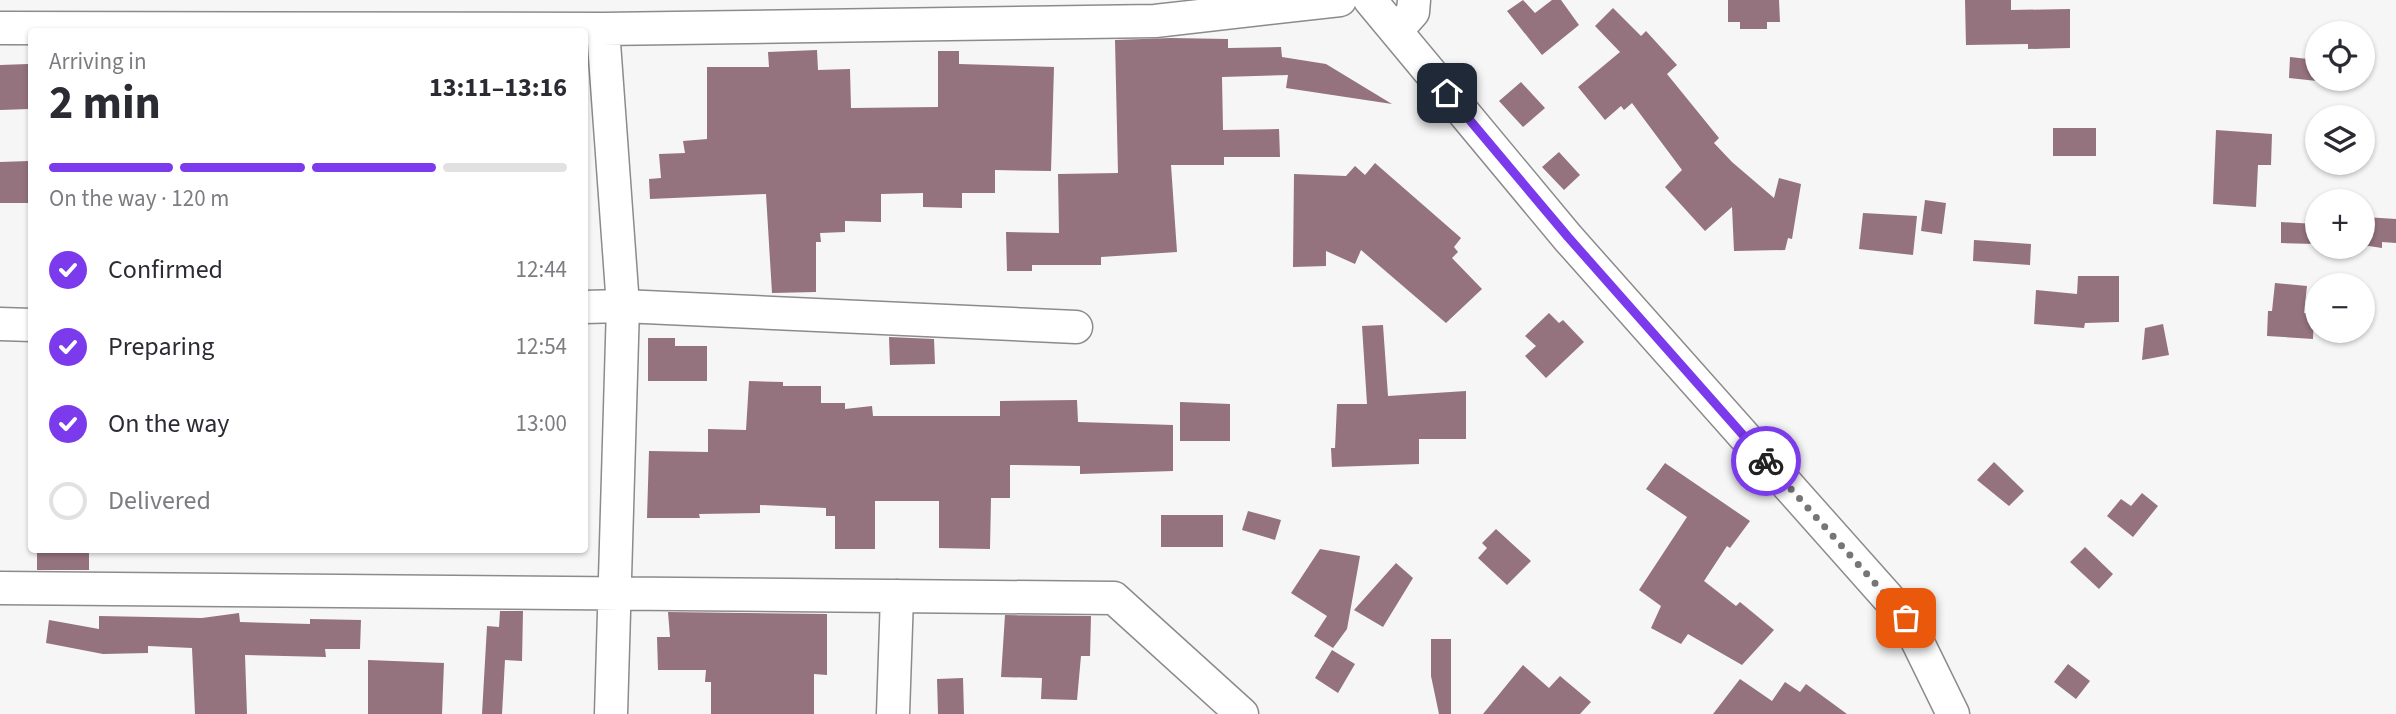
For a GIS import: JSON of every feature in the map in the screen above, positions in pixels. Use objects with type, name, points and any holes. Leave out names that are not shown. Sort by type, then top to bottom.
[{"type":"street","points":[[588,29],[1155,10],[1340,0]]},
{"type":"street","points":[[1370,0],[1568,237],[1906,618],[1953,714]]},
{"type":"street","points":[[1396,31],[1413,12],[1414,0]]},
{"type":"street","points":[[0,28],[28,28]]},
{"type":"street","points":[[603,29],[622,306],[611,714]]},
{"type":"street","points":[[588,307],[622,306],[1076,327]]},
{"type":"street","points":[[0,324],[28,325]]},
{"type":"street","points":[[0,588],[1114,598],[1242,714]]},
{"type":"street","points":[[893,714],[897,596]]},
{"type":"building","points":[[1523,0],[1535,13],[1552,0],[1561,0],[1579,25],[1542,55],[1507,11]]},
{"type":"building","points":[[1728,0],[1779,0],[1780,22],[1767,22],[1767,29],[1740,29],[1740,22],[1728,22]]},
{"type":"building","points":[[1965,0],[2011,0],[2011,10],[2070,9],[2070,48],[2028,49],[2028,44],[1966,45]]},
{"type":"building","points":[[1613,8],[1641,36],[1646,31],[1677,65],[1667,74],[1719,138],[1714,143],[1732,162],[1774,198],[1779,178],[1801,184],[1792,239],[1788,238],[1785,250],[1734,251],[1732,207],[1705,231],[1665,187],[1682,170],[1632,103],[1624,110],[1621,106],[1605,120],[1578,87],[1620,52],[1595,26]]},
{"type":"building","points":[[1228,39],[1228,48],[1281,47],[1282,57],[1326,64],[1392,104],[1286,88],[1288,75],[1222,77],[1223,130],[1279,129],[1280,157],[1224,157],[1224,165],[1171,165],[1177,252],[1101,257],[1101,265],[1032,265],[1032,271],[1007,271],[1006,232],[1059,233],[1058,174],[1118,173],[1115,40]]},
{"type":"building","points":[[817,50],[818,70],[850,69],[851,108],[938,107],[938,51],[959,51],[959,64],[1054,67],[1051,171],[995,170],[995,193],[962,193],[962,208],[923,207],[923,193],[881,194],[881,222],[845,221],[845,232],[820,233],[821,242],[816,242],[816,292],[772,293],[766,194],[650,199],[649,179],[661,178],[659,154],[685,153],[683,141],[707,139],[707,67],[769,67],[768,52]]},
{"type":"building","points":[[2290,57],[2305,59],[2305,80],[2289,78]]},
{"type":"building","points":[[28,64],[28,109],[0,110],[0,65]]},
{"type":"building","points":[[1521,82],[1545,108],[1523,127],[1499,101]]},
{"type":"building","points":[[2053,128],[2096,128],[2096,156],[2053,156]]},
{"type":"building","points":[[2216,130],[2272,134],[2271,165],[2258,165],[2256,207],[2213,204]]},
{"type":"building","points":[[1559,152],[1580,175],[1564,190],[1542,167]]},
{"type":"building","points":[[28,161],[28,203],[0,203],[0,162]]},
{"type":"building","points":[[1375,163],[1461,238],[1454,247],[1458,252],[1452,258],[1482,289],[1446,323],[1361,250],[1355,264],[1326,251],[1326,266],[1293,267],[1294,174],[1346,176],[1355,166],[1365,175]]},
{"type":"building","points":[[1925,200],[1946,203],[1942,234],[1921,231]]},
{"type":"building","points":[[1863,213],[1917,216],[1913,255],[1859,249]]},
{"type":"building","points":[[2375,218],[2396,219],[2396,243],[2382,242],[2382,248],[2375,247]]},
{"type":"building","points":[[2281,222],[2305,223],[2305,244],[2281,243]]},
{"type":"building","points":[[1974,240],[2031,244],[2030,265],[1973,261]]},
{"type":"building","points":[[2078,276],[2119,276],[2119,322],[2085,323],[2084,328],[2034,324],[2036,290],[2077,294]]},
{"type":"building","points":[[2275,283],[2305,286],[2305,338],[2267,336],[2268,311],[2272,311]]},
{"type":"building","points":[[1549,313],[1559,323],[1563,320],[1584,342],[1546,378],[1525,356],[1536,346],[1525,336]]},
{"type":"building","points":[[2163,324],[2169,355],[2142,360],[2145,328]]},
{"type":"building","points":[[1383,325],[1388,396],[1466,391],[1466,439],[1419,439],[1419,464],[1332,467],[1331,448],[1335,448],[1337,404],[1367,404],[1362,326]]},
{"type":"building","points":[[889,337],[934,339],[935,364],[890,365]]},
{"type":"building","points":[[648,338],[675,338],[675,346],[707,346],[707,381],[648,381]]},
{"type":"building","points":[[749,381],[783,382],[783,386],[821,386],[821,403],[845,403],[845,409],[872,406],[873,416],[1000,416],[1000,401],[1077,400],[1078,422],[1173,425],[1173,471],[1080,474],[1080,466],[1010,465],[1010,498],[991,498],[990,549],[939,548],[939,501],[875,501],[875,549],[835,549],[835,516],[826,516],[826,508],[760,505],[760,513],[699,514],[700,518],[647,518],[649,451],[708,452],[708,429],[746,430]]},
{"type":"building","points":[[1180,402],[1230,404],[1230,441],[1180,441]]},
{"type":"building","points":[[1994,462],[2024,491],[2009,506],[1977,480]]},
{"type":"building","points":[[1665,463],[1750,521],[1730,548],[1727,546],[1704,581],[1736,606],[1740,602],[1774,630],[1742,665],[1688,634],[1681,644],[1651,628],[1661,606],[1639,590],[1687,517],[1646,489]]},
{"type":"building","points":[[2142,493],[2158,506],[2133,537],[2107,516],[2121,499],[2131,506]]},
{"type":"building","points":[[1248,511],[1281,520],[1275,540],[1242,530]]},
{"type":"building","points":[[1161,515],[1223,515],[1223,547],[1161,547]]},
{"type":"building","points":[[1496,529],[1531,561],[1507,585],[1478,558],[1487,548],[1482,543]]},
{"type":"building","points":[[2085,547],[2113,574],[2099,589],[2070,562]]},
{"type":"building","points":[[1320,549],[1360,556],[1347,629],[1333,648],[1314,636],[1327,616],[1291,593]]},
{"type":"building","points":[[37,553],[89,553],[89,570],[37,570]]},
{"type":"building","points":[[1396,563],[1413,578],[1383,627],[1354,610]]},
{"type":"building","points":[[500,611],[523,611],[522,661],[505,660],[502,714],[482,714],[487,626],[499,627]]},
{"type":"building","points":[[668,612],[827,614],[827,675],[814,674],[814,714],[711,714],[711,682],[705,682],[706,670],[658,670],[657,637],[670,637]]},
{"type":"building","points":[[239,613],[240,622],[310,624],[310,619],[361,620],[360,649],[325,649],[326,657],[245,655],[247,714],[195,714],[192,648],[148,646],[148,653],[103,654],[46,643],[49,620],[99,629],[99,616],[202,618]]},
{"type":"building","points":[[1005,615],[1091,616],[1090,656],[1081,656],[1077,700],[1041,699],[1042,678],[1001,677]]},
{"type":"building","points":[[1431,639],[1451,639],[1451,714],[1439,714],[1431,676]]},
{"type":"building","points":[[1332,650],[1355,664],[1338,693],[1315,678]]},
{"type":"building","points":[[368,660],[444,663],[442,714],[368,714]]},
{"type":"building","points":[[2068,664],[2090,681],[2076,699],[2054,682]]},
{"type":"building","points":[[1523,665],[1549,688],[1560,676],[1591,702],[1580,714],[1483,714]]},
{"type":"building","points":[[963,678],[964,714],[938,714],[937,679]]},
{"type":"building","points":[[1740,679],[1772,701],[1785,682],[1800,692],[1806,684],[1847,714],[1713,714]]},
{"type":"way so far","points":[[1766,461],[1906,618]]},
{"type":"route","points":[[1447,93],[1568,237],[1766,461]]}]
